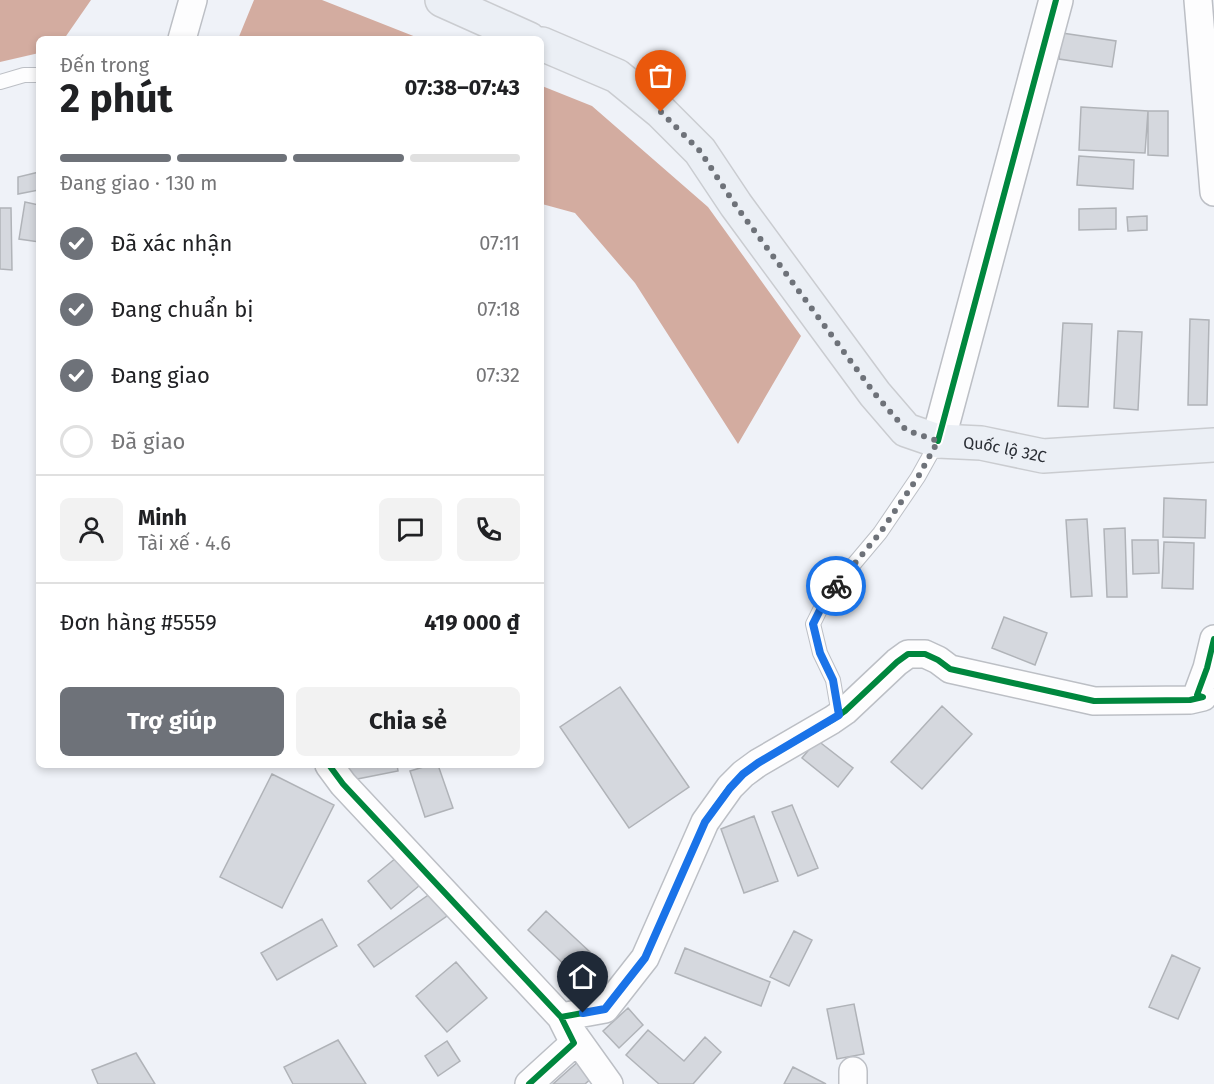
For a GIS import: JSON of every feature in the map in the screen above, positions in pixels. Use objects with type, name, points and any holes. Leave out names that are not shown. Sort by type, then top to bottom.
[{"type":"main road","points":[[442,0],[522,36]]},
{"type":"main road","name":"Quốc lộ 32C","points":[[544,45],[617,76],[661,112],[700,151],[736,206],[875,394],[906,430],[938,441],[981,443],[1043,456],[1214,446]]},
{"type":"street","points":[[183,36],[193,0]]},
{"type":"street","points":[[938,441],[1056,0]]},
{"type":"street","points":[[1198,0],[1214,192]]},
{"type":"street","points":[[561,1017],[605,1009],[645,958],[705,822],[743,774],[839,715],[908,654],[925,654],[950,669],[1094,701],[1190,700],[1206,698],[1207,668],[1214,639]]},
{"type":"street","points":[[331,768],[343,784],[561,1017],[609,1084]]},
{"type":"street","points":[[529,1084],[574,1043],[561,1017]]},
{"type":"lane","points":[[0,82],[24,75],[36,75]]},
{"type":"lane","points":[[839,715],[833,680],[820,653],[813,624],[827,596],[887,524],[918,477],[938,441]]},
{"type":"shaded area","points":[[0,0],[91,0],[66,36],[36,36],[36,54],[0,62]]},
{"type":"shaded area","points":[[254,0],[322,0],[413,36],[239,36]]},
{"type":"shaded area","points":[[544,87],[592,106],[708,207],[801,336],[738,444],[635,283],[575,213],[544,205]]},
{"type":"building","points":[[1062,33],[1116,41],[1112,67],[1059,59]]},
{"type":"building","points":[[1081,107],[1148,111],[1145,153],[1079,150]]},
{"type":"building","points":[[1148,111],[1168,111],[1168,156],[1148,155]]},
{"type":"building","points":[[1079,156],[1134,160],[1133,189],[1077,185]]},
{"type":"building","points":[[36,173],[36,191],[18,194],[18,177]]},
{"type":"building","points":[[25,202],[36,204],[36,242],[19,239]]},
{"type":"building","points":[[0,208],[11,208],[12,270],[0,269]]},
{"type":"building","points":[[1116,208],[1116,229],[1079,230],[1079,209]]},
{"type":"building","points":[[1147,216],[1147,230],[1128,231],[1127,217]]},
{"type":"building","points":[[1190,319],[1209,320],[1207,405],[1188,405]]},
{"type":"building","points":[[1063,323],[1092,324],[1088,407],[1058,406]]},
{"type":"building","points":[[1118,331],[1142,332],[1138,410],[1114,408]]},
{"type":"building","points":[[1164,498],[1206,500],[1205,538],[1163,537]]},
{"type":"building","points":[[1087,519],[1092,596],[1071,597],[1066,520]]},
{"type":"building","points":[[1125,528],[1127,597],[1107,597],[1104,529]]},
{"type":"building","points":[[1132,540],[1158,540],[1159,573],[1133,574]]},
{"type":"building","points":[[1164,542],[1194,543],[1193,589],[1162,588]]},
{"type":"building","points":[[1004,617],[1047,633],[1035,665],[992,648]]},
{"type":"building","points":[[620,687],[689,787],[629,828],[560,727]]},
{"type":"building","points":[[942,706],[972,734],[922,789],[891,762]]},
{"type":"building","points":[[817,740],[853,768],[838,787],[802,758]]},
{"type":"building","points":[[345,768],[398,768],[398,771],[347,781]]},
{"type":"building","points":[[420,768],[439,768],[453,808],[425,817],[410,771]]},
{"type":"building","points":[[272,774],[334,805],[282,908],[220,877]]},
{"type":"building","points":[[792,805],[818,868],[798,876],[772,812]]},
{"type":"building","points":[[754,816],[778,881],[744,893],[721,829]]},
{"type":"building","points":[[402,853],[425,881],[391,909],[368,881]]},
{"type":"building","points":[[441,886],[457,909],[374,967],[358,945]]},
{"type":"building","points":[[546,911],[590,952],[572,972],[528,930]]},
{"type":"building","points":[[322,919],[337,946],[277,980],[261,953]]},
{"type":"building","points":[[794,931],[812,940],[789,986],[770,977]]},
{"type":"building","points":[[685,948],[770,982],[761,1006],[675,973]]},
{"type":"building","points":[[1172,955],[1200,968],[1178,1019],[1149,1007]]},
{"type":"building","points":[[456,962],[487,998],[447,1032],[416,996]]},
{"type":"building","points":[[854,1004],[864,1054],[837,1059],[827,1009]]},
{"type":"building","points":[[628,1008],[643,1025],[619,1048],[603,1031]]},
{"type":"building","points":[[648,1030],[684,1061],[705,1037],[721,1052],[693,1084],[659,1084],[626,1055]]},
{"type":"building","points":[[338,1040],[366,1084],[293,1084],[284,1067]]},
{"type":"building","points":[[447,1041],[460,1061],[438,1076],[425,1056]]},
{"type":"building","points":[[136,1053],[155,1084],[98,1084],[92,1070]]},
{"type":"building","points":[[581,1059],[595,1075],[585,1084],[553,1084]]},
{"type":"building","points":[[793,1067],[826,1084],[784,1084]]},
{"type":"cycle path","points":[[938,441],[1056,0]]},
{"type":"cycle path","points":[[529,1084],[574,1043],[561,1017],[605,1009],[645,958],[705,822],[730,787],[758,763],[845,711],[908,654],[925,654],[950,669],[1094,701],[1190,700],[1203,697],[1197,695],[1214,639]]},
{"type":"cycle path","points":[[331,768],[343,784],[561,1017]]},
{"type":"way so far","points":[[661,112],[700,151],[736,206],[875,394],[906,430],[938,441],[918,477],[880,533],[836,586]]},
{"type":"route","points":[[583,1013],[605,1009],[645,958],[705,822],[730,788],[758,763],[839,715],[833,680],[820,653],[813,624],[827,596],[836,586]]}]
